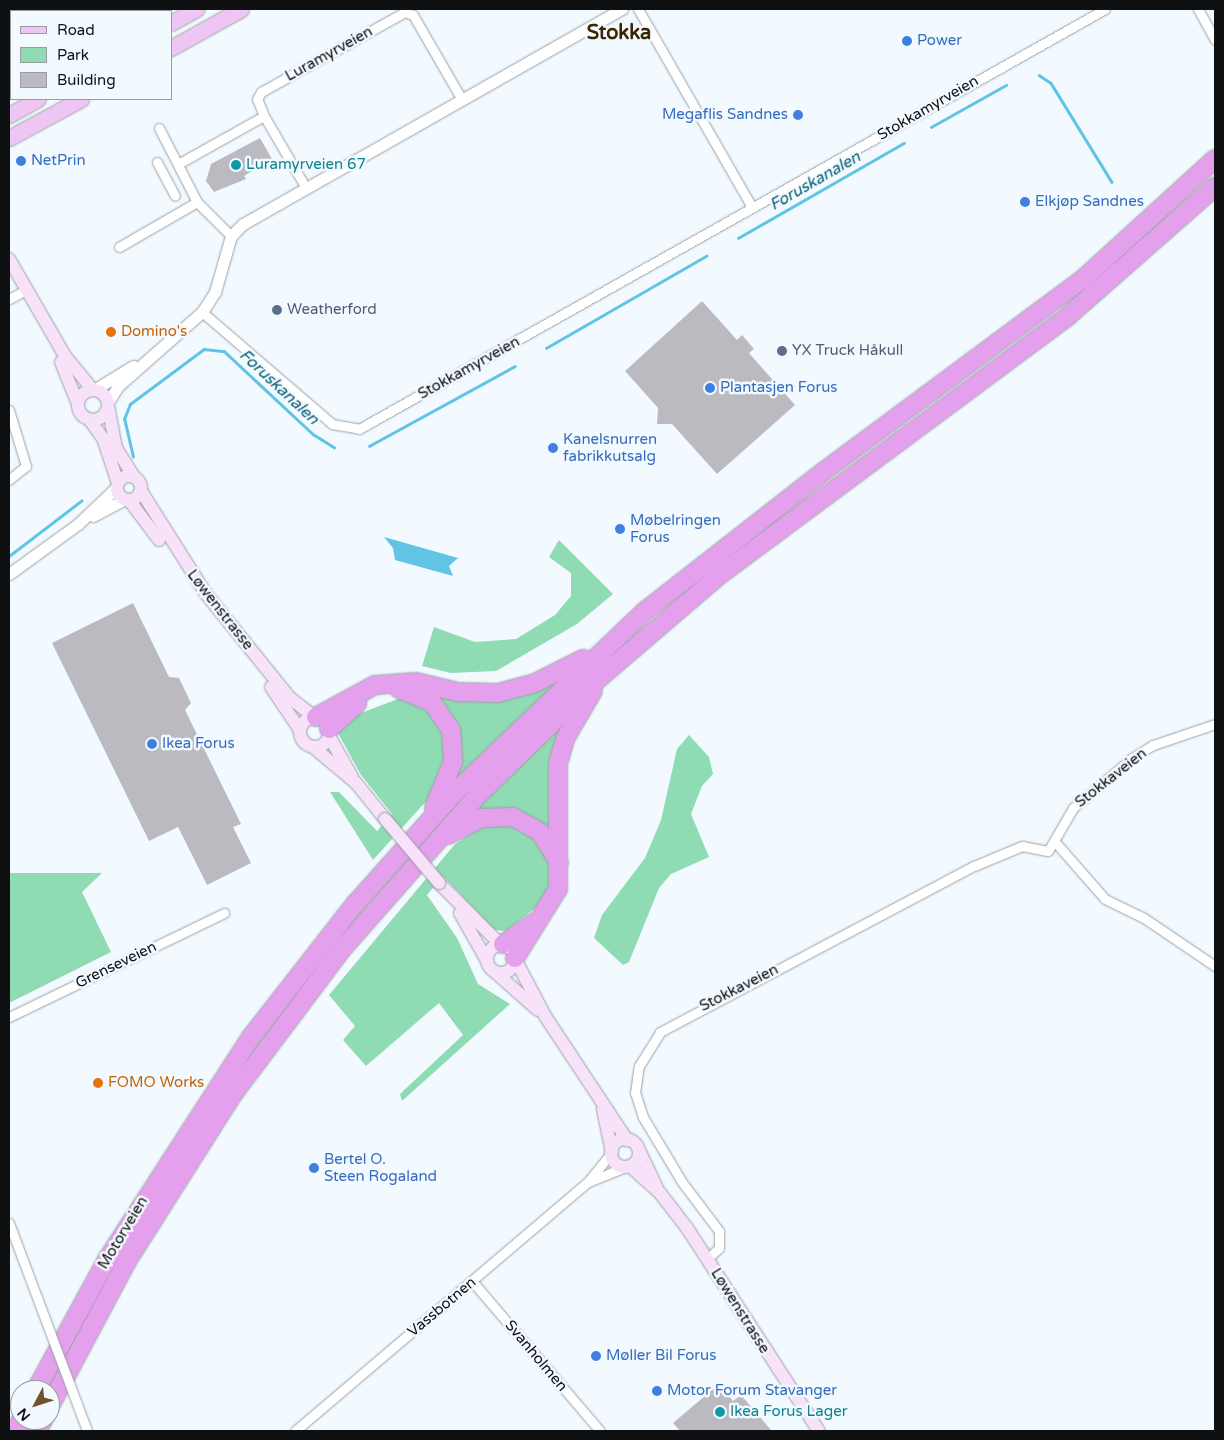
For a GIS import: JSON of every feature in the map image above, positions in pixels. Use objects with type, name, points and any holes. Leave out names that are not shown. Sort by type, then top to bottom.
[{"type":"highway","points":[[426,823],[603,648],[739,536],[1084,278],[1215,159]]},
{"type":"highway","points":[[60,1386],[127,1262],[231,1097],[343,948],[434,842],[606,671],[770,536],[1095,294],[1215,187]]},
{"type":"highway","points":[[315,717],[357,693],[392,682],[473,693],[511,690],[603,648]]},
{"type":"highway","points":[[515,958],[556,896],[560,866],[558,763],[566,737],[606,671]]},
{"type":"highway","points":[[329,732],[359,703],[386,690],[414,692],[436,706],[452,730],[454,754],[426,823]]},
{"type":"highway","points":[[434,842],[482,818],[512,817],[540,832],[560,866]]},
{"type":"highway","name":"Motorveien","points":[[41,1380],[108,1258],[220,1083],[306,963],[426,823]]},
{"type":"highway","points":[[502,944],[542,918]]},
{"type":"main road","points":[[172,22],[196,9]]},
{"type":"main road","points":[[172,47],[241,9]]},
{"type":"main road","points":[[9,115],[34,100]]},
{"type":"main road","points":[[9,138],[78,100]]},
{"type":"main road","points":[[9,259],[23,292],[60,360],[78,404],[103,438],[118,485],[134,477],[116,448],[108,404],[93,390],[64,356],[23,292],[9,271]]},
{"type":"main road","points":[[78,404],[84,393],[93,390]]},
{"type":"main road","points":[[89,419],[102,417],[108,404]]},
{"type":"main road","name":"Løwenstrasse","points":[[134,477],[206,594],[285,692],[315,717]]},
{"type":"main road","name":"Løwenstrasse","points":[[118,485],[127,500],[300,730]]},
{"type":"main road","points":[[127,500],[141,491]]},
{"type":"main road","points":[[356,784],[329,732],[315,717],[300,730],[303,741],[313,747],[356,784],[441,886],[515,958],[545,1016],[627,1140],[639,1150],[637,1160],[627,1167],[614,1161],[603,1104]]},
{"type":"main road","points":[[313,747],[323,744],[329,732]]},
{"type":"main road","points":[[441,886],[495,972],[545,1016]]},
{"type":"main road","points":[[487,961],[490,950],[502,944]]},
{"type":"main road","points":[[495,972],[508,971],[515,958]]},
{"type":"main road","points":[[612,1152],[617,1143],[627,1140]]},
{"type":"main road","name":"Løwenstrasse","points":[[639,1150],[660,1193],[707,1259],[819,1431]]},
{"type":"main road","name":"Løwenstrasse","points":[[627,1167],[660,1193]]},
{"type":"street","points":[[108,404],[148,358],[202,312],[215,292],[232,236],[252,218],[622,9]]},
{"type":"street","points":[[638,9],[752,207]]},
{"type":"street","name":"Stokkamyrveien","points":[[202,312],[332,424],[359,429],[1105,9]]},
{"type":"street","points":[[1198,9],[1215,40]]},
{"type":"street","name":"Luramyrveien","points":[[306,188],[264,116],[257,99],[261,92],[405,12],[413,15],[462,100]]},
{"type":"street","points":[[178,164],[264,116]]},
{"type":"street","points":[[159,128],[197,202],[232,236]]},
{"type":"street","points":[[157,162],[175,196]]},
{"type":"street","points":[[119,247],[197,202]]},
{"type":"street","points":[[9,299],[23,292]]},
{"type":"street","points":[[93,390],[148,358]]},
{"type":"street","points":[[9,410],[26,466],[9,480]]},
{"type":"street","points":[[9,574],[78,524],[118,485]]},
{"type":"street","points":[[78,524],[127,500]]},
{"type":"street","name":"Stokkaveien","points":[[707,1259],[721,1244],[719,1231],[682,1182],[636,1098],[639,1066],[653,1040],[668,1025],[974,866],[1016,848],[1046,852],[1056,843],[1073,808],[1132,758],[1153,745],[1215,724]]},
{"type":"street","points":[[1056,843],[1105,899],[1138,914],[1215,966]]},
{"type":"street","name":"Grenseveien","points":[[9,1017],[224,913]]},
{"type":"street","name":"Vassbotnen","points":[[295,1431],[588,1182],[612,1152]]},
{"type":"street","name":"Vassbotnen","points":[[588,1182],[627,1167]]},
{"type":"street","points":[[9,1223],[87,1431]]},
{"type":"street","name":"Svanholmen","points":[[472,1281],[600,1431]]},
{"type":"green space","points":[[559,540],[613,594],[577,624],[496,671],[451,673],[422,666],[434,627],[475,642],[516,639],[555,615],[571,596],[571,573],[549,557]]},
{"type":"green space","points":[[552,680],[556,683],[452,789],[461,753],[429,692]]},
{"type":"green space","points":[[403,697],[434,711],[446,733],[443,774],[429,798],[373,860],[330,792],[339,792],[377,831],[392,814],[361,775],[338,733],[356,715]]},
{"type":"green space","points":[[563,722],[567,727],[553,755],[549,800],[556,838],[543,829],[473,813]]},
{"type":"green space","points":[[689,735],[709,757],[713,774],[702,786],[691,814],[709,857],[671,874],[659,888],[629,962],[623,965],[594,938],[602,915],[645,858],[661,820],[677,749]]},
{"type":"green space","points":[[498,824],[526,828],[551,856],[549,897],[506,931],[494,930],[443,876],[427,895],[457,938],[478,984],[510,1004],[402,1101],[400,1094],[463,1035],[439,1003],[366,1066],[343,1040],[355,1026],[329,995],[455,844],[478,829]]},
{"type":"green space","points":[[9,873],[102,873],[82,892],[111,952],[9,1003]]},
{"type":"water","points":[[384,537],[458,558],[449,566],[453,576],[395,560],[393,548]]},
{"type":"building","name":"Luramyrveien 67","points":[[260,138],[272,159],[244,176],[246,179],[214,192],[206,181],[211,164]]},
{"type":"building","name":"Plantasjen Forus","points":[[702,301],[737,340],[742,335],[754,349],[749,353],[795,405],[717,474],[672,424],[657,424],[658,408],[625,371]]},
{"type":"building","name":"Ikea Forus","points":[[133,603],[169,677],[179,678],[191,703],[185,710],[241,824],[233,827],[251,863],[207,885],[178,827],[149,841],[52,643]]},
{"type":"building","name":"Ikea Forus Lager","points":[[719,1384],[733,1401],[741,1395],[772,1431],[680,1431],[673,1423]]},
{"type":"waterway","name":"Foruskanalen","points":[[1039,75],[1051,83],[1112,182]]},
{"type":"waterway","name":"Foruskanalen","points":[[931,127],[1006,85]]},
{"type":"waterway","name":"Foruskanalen","points":[[738,238],[904,143]]},
{"type":"waterway","name":"Foruskanalen","points":[[546,348],[706,256]]},
{"type":"waterway","name":"Foruskanalen","points":[[133,457],[124,419],[130,404],[204,349],[224,351],[313,434],[334,447]]},
{"type":"waterway","name":"Foruskanalen","points":[[369,446],[515,366]]},
{"type":"waterway","name":"Foruskanalen","points":[[9,556],[81,501]]},
{"type":"place","name":"Power","points":[[907,41]]},
{"type":"place","name":"Megaflis Sandnes","points":[[798,115]]},
{"type":"place","name":"NetPrin","points":[[21,161]]},
{"type":"place","name":"Luramyrveien 67","points":[[236,165]]},
{"type":"place","name":"Elkjøp Sandnes","points":[[1025,202]]},
{"type":"place","name":"Weatherford","points":[[277,310]]},
{"type":"place","name":"Domino's","points":[[111,332]]},
{"type":"place","name":"YX Truck Håkull","points":[[782,351]]},
{"type":"place","name":"Plantasjen Forus","points":[[710,388]]},
{"type":"place","name":"Kanelsnurren fabrikkutsalg","points":[[553,448]]},
{"type":"place","name":"Møbelringen Forus","points":[[620,529]]},
{"type":"place","name":"Ikea Forus","points":[[152,744]]},
{"type":"place","name":"FOMO Works","points":[[98,1083]]},
{"type":"place","name":"Bertel O. Steen Rogaland","points":[[314,1168]]},
{"type":"place","name":"Møller Bil Forus","points":[[596,1356]]},
{"type":"place","name":"Motor Forum Stavanger","points":[[657,1391]]},
{"type":"place","name":"Ikea Forus Lager","points":[[720,1412]]},
{"type":"district","name":"Stokka","points":[[619,33]]}]
